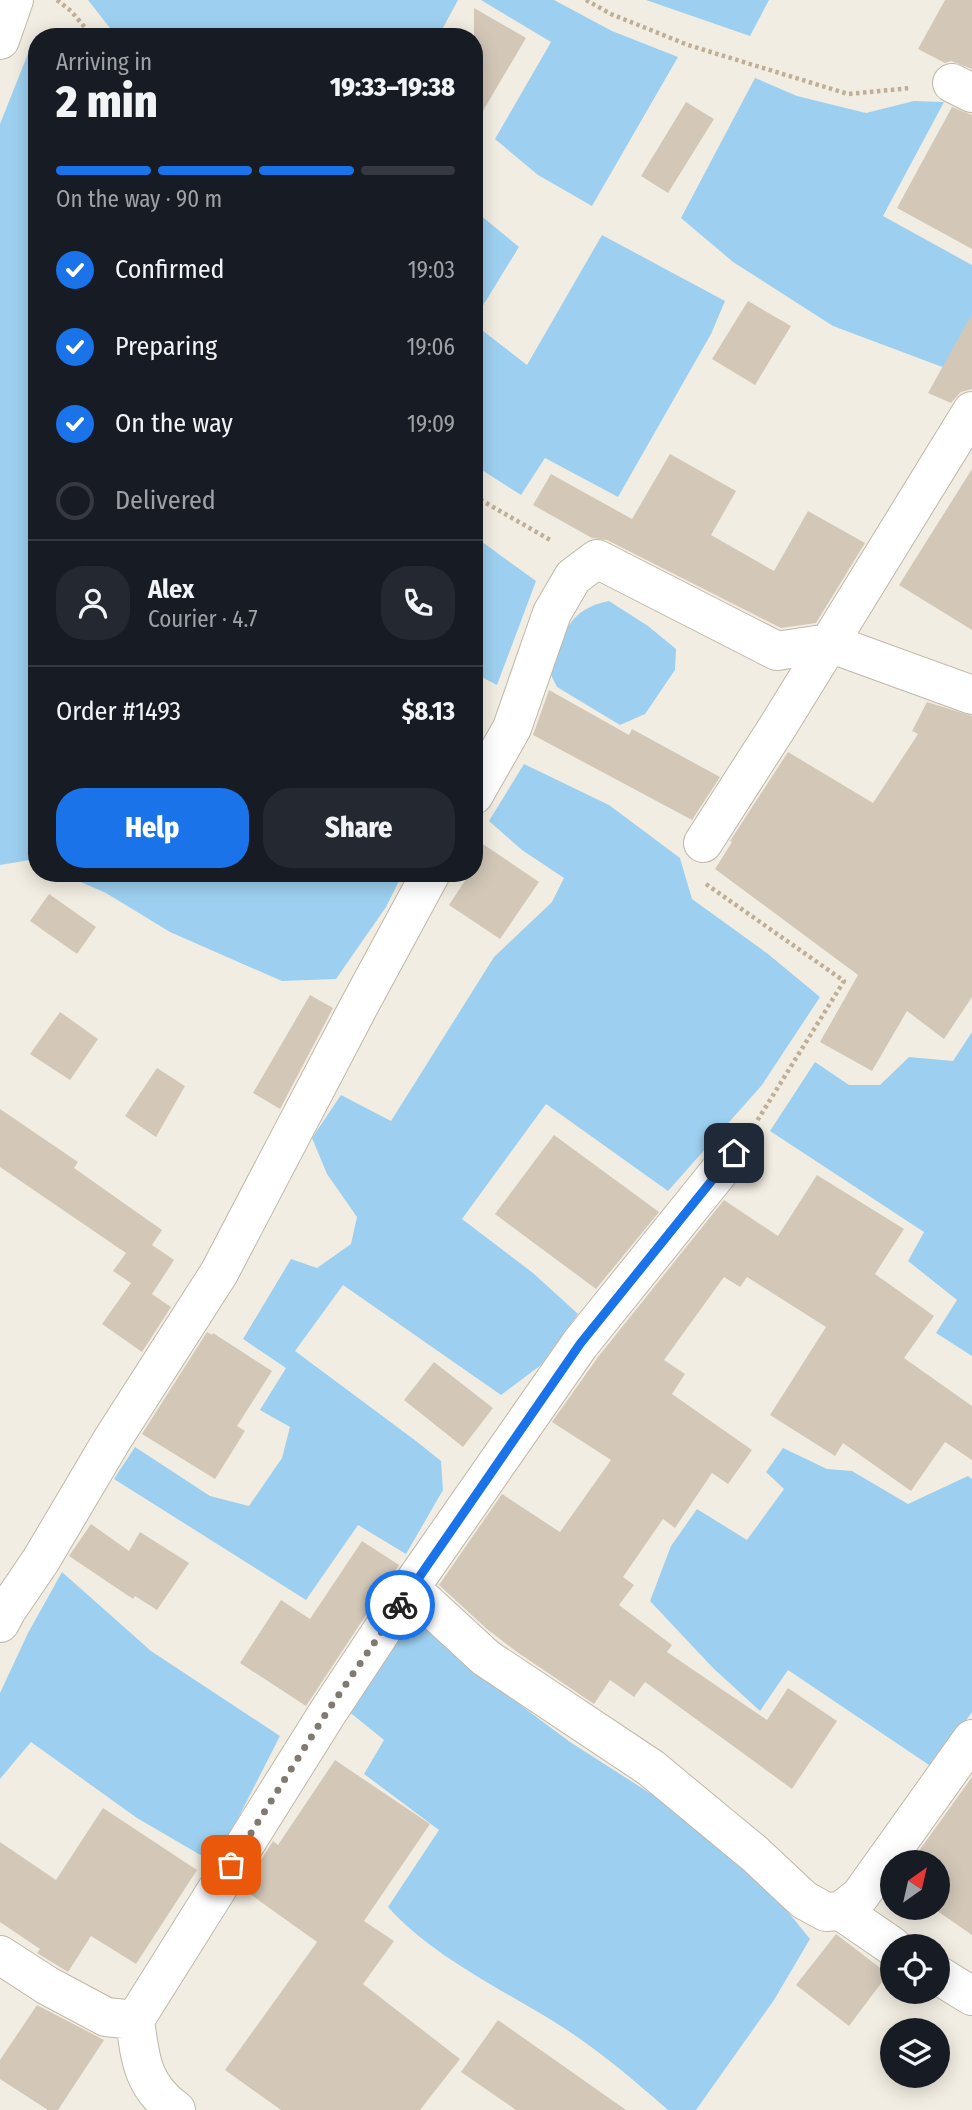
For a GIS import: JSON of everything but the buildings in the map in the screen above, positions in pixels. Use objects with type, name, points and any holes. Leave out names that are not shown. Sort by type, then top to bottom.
[{"type":"street","points":[[0,40],[14,0]]},
{"type":"street","points":[[702,844],[830,643],[972,411]]},
{"type":"street","points":[[483,779],[512,728],[552,613],[573,577],[597,559],[777,651],[830,643],[972,695]]},
{"type":"street","points":[[0,1623],[112,1440],[219,1273],[426,882]]},
{"type":"street","points":[[176,2110],[165,2102],[142,2068],[135,2020],[327,1712],[410,1588],[580,1344],[734,1153]]},
{"type":"street","points":[[410,1588],[486,1658],[651,1768],[755,1854],[804,1900],[826,1912],[841,1911],[860,1896],[972,1739]]},
{"type":"street","points":[[841,1911],[880,1939]]},
{"type":"street","points":[[0,1955],[48,1986],[106,2017],[135,2020]]},
{"type":"street","points":[[950,1983],[972,1996]]},
{"type":"path","points":[[57,0],[85,28]]},
{"type":"path","points":[[586,0],[611,14],[688,45],[848,94],[962,88]]},
{"type":"path","points":[[483,501],[567,549],[597,559]]},
{"type":"path","points":[[702,844],[692,867],[709,887],[844,981],[768,1105],[734,1153]]},
{"type":"water","points":[[88,0],[458,0],[443,28],[110,28]]},
{"type":"water","points":[[481,0],[554,0],[612,31],[678,57],[592,206],[538,175],[495,139],[551,42]]},
{"type":"water","points":[[646,0],[769,0],[750,36]]},
{"type":"water","points":[[28,54],[28,860],[0,865],[0,124]]},
{"type":"water","points":[[755,78],[797,96],[866,113],[914,101],[944,102],[883,216],[972,265],[972,332],[945,368],[833,326],[733,262],[681,218]]},
{"type":"water","points":[[483,217],[519,247],[483,305]]},
{"type":"water","points":[[602,235],[725,301],[711,334],[618,497],[545,458],[521,495],[483,471],[483,331],[527,365]]},
{"type":"water","points":[[483,543],[536,581],[497,685],[483,678]]},
{"type":"water","points":[[609,601],[648,626],[676,649],[675,670],[645,714],[620,725],[557,687],[549,671],[563,636],[575,617],[584,610]]},
{"type":"water","points":[[524,764],[609,805],[680,858],[692,899],[768,954],[820,997],[762,1085],[668,1191],[546,1104],[462,1219],[533,1273],[578,1314],[541,1365],[501,1395],[343,1285],[295,1351],[441,1461],[443,1490],[406,1554],[358,1525],[306,1600],[114,1479],[135,1447],[210,1496],[249,1506],[282,1458],[290,1427],[260,1410],[286,1368],[243,1339],[291,1259],[317,1268],[351,1244],[357,1217],[327,1174],[312,1138],[341,1095],[391,1121],[494,957],[552,902],[564,878],[522,850],[489,821]]},
{"type":"water","points":[[81,882],[398,882],[386,907],[336,979],[282,981],[170,932],[106,893]]},
{"type":"water","points":[[972,1032],[972,1356],[936,1333],[957,1300],[908,1261],[924,1232],[770,1131],[815,1062],[849,1085],[880,1085],[909,1057],[953,1061]]},
{"type":"water","points":[[783,1448],[827,1469],[852,1471],[908,1504],[968,1476],[972,1479],[972,1712],[932,1767],[788,1670],[760,1711],[713,1668],[650,1601],[671,1546],[697,1509],[747,1540],[784,1489],[766,1472]]},
{"type":"water","points":[[62,1572],[151,1651],[280,1736],[228,1838],[209,1860],[137,1818],[31,1742],[0,1779],[0,1693],[28,1633]]},
{"type":"water","points":[[412,1615],[480,1675],[570,1742],[659,1799],[767,1886],[810,1939],[774,2000],[696,2110],[668,2110],[580,2039],[449,1959],[388,1907],[439,1830],[364,1774],[384,1740],[347,1710]]},
{"type":"way so far","points":[[231,1865],[327,1712],[400,1605]]},
{"type":"route","points":[[400,1605],[580,1344],[734,1153]]}]
